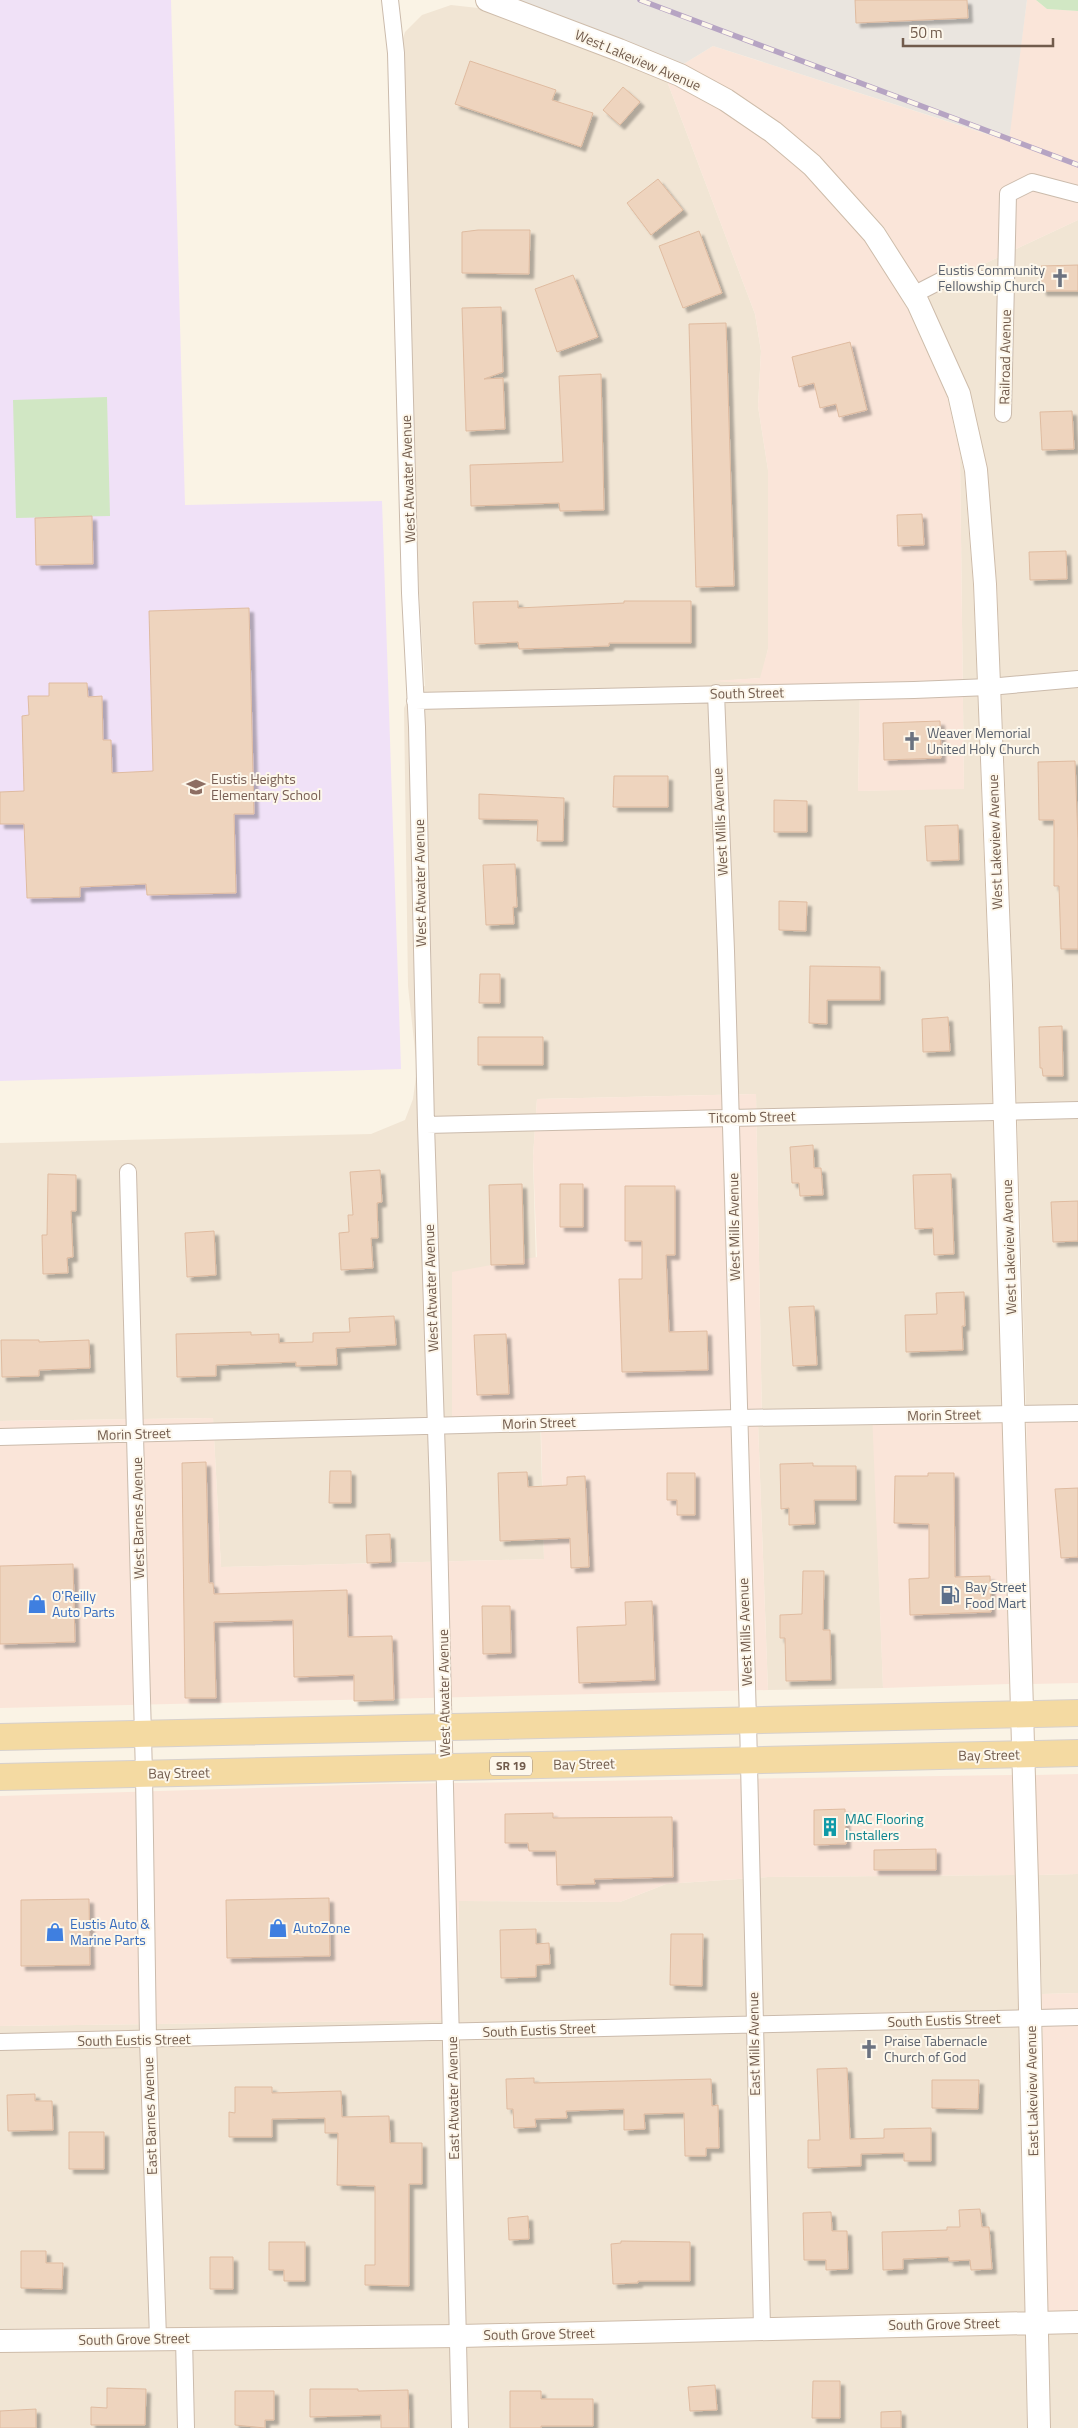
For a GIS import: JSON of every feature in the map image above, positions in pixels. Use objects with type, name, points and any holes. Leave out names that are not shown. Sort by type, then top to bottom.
[{"type":"main road","points":[[0,1737],[1078,1713]]},
{"type":"main road","name":"Bay Street","points":[[0,1777],[1078,1753]]},
{"type":"street","name":"West Atwater Avenue","points":[[390,0],[396,53],[446,1767]]},
{"type":"street","name":"West Lakeview Avenue","points":[[486,0],[680,75],[726,100],[765,126],[812,165],[874,234],[913,295],[958,394],[976,470],[985,584],[1005,1112],[1023,1754]]},
{"type":"street","name":"Railroad Avenue","points":[[1003,414],[1008,194],[1032,182],[1078,194]]},
{"type":"street","points":[[913,295],[944,279],[1006,279]]},
{"type":"street","name":"South Street","points":[[415,701],[989,687],[1078,679]]},
{"type":"street","name":"West Mills Avenue","points":[[716,693],[731,1117],[749,1760]]},
{"type":"street","name":"Titcomb Street","points":[[426,1125],[1078,1110]]},
{"type":"street","name":"West Barnes Avenue","points":[[128,1172],[144,1774]]},
{"type":"street","name":"Morin Street","points":[[0,1437],[738,1418],[1078,1413]]},
{"type":"street","name":"East Lakeview Avenue","points":[[1023,1754],[1039,2428]]},
{"type":"street","name":"East Mills Avenue","points":[[749,1760],[762,2328]]},
{"type":"street","name":"East Atwater Avenue","points":[[446,1767],[453,2135],[460,2336],[460,2428]]},
{"type":"street","name":"East Barnes Avenue","points":[[144,1774],[148,2039],[158,2338]]},
{"type":"street","name":"South Eustis Street","points":[[0,2042],[1078,2017]]},
{"type":"street","name":"South Grove Street","points":[[0,2340],[460,2336],[1078,2322]]},
{"type":"street","points":[[184,2338],[186,2428]]},
{"type":"shaded area","name":"Eustis Heights Elementary School","points":[[0,0],[171,0],[185,505],[382,501],[401,1069],[0,1081]]},
{"type":"shaded area","points":[[516,0],[1027,0],[1009,141],[713,46],[682,65]]},
{"type":"shaded area","points":[[1027,0],[1036,0],[1047,9],[1078,11],[1078,220],[924,292],[884,227],[820,158],[682,65],[713,46],[1008,141]]},
{"type":"shaded area","points":[[451,5],[478,8],[667,81],[755,314],[761,351],[758,406],[768,470],[768,649],[761,678],[719,681],[860,689],[858,791],[964,788],[960,453],[964,472],[973,585],[989,986],[1002,1407],[873,1412],[883,1688],[768,1690],[758,1423],[762,1422],[756,1094],[537,1099],[533,1157],[544,1559],[221,1567],[213,1418],[0,1421],[0,1143],[371,1134],[405,1120],[413,1099],[417,1069],[408,986],[404,708],[412,691],[425,686],[405,372],[397,58],[405,32],[422,15]]},
{"type":"shaded area","points":[[667,81],[719,108],[765,139],[803,172],[865,239],[907,308],[947,396],[960,453],[964,789],[858,791],[860,689],[711,681],[760,678],[768,649],[768,470],[758,406],[761,351],[755,314]]},
{"type":"shaded area","points":[[1078,220],[1078,1404],[1026,1406],[1013,985],[997,584],[987,469],[969,390],[924,292]]},
{"type":"shaded area","points":[[756,1094],[762,1422],[758,1423],[768,1690],[0,1708],[0,1421],[213,1418],[221,1567],[544,1559],[541,1428],[452,1425],[452,1272],[537,1257],[533,1157],[537,1099]]},
{"type":"shaded area","points":[[1078,1404],[1078,1683],[1032,1684],[1026,1406]]},
{"type":"shaded area","points":[[1002,1407],[1009,1684],[883,1688],[872,1411]]},
{"type":"shaded area","points":[[1078,1774],[1078,1874],[1038,1875],[1035,1775]]},
{"type":"shaded area","points":[[1012,1775],[1015,1875],[768,1877],[666,1884],[620,1902],[459,1901],[457,2020],[0,2026],[0,1796],[379,1784]]},
{"type":"shaded area","points":[[1078,1874],[1078,1993],[1042,1994],[1038,1875]]},
{"type":"shaded area","points":[[1015,1875],[1025,2312],[460,2325],[0,2330],[0,2026],[457,2020],[459,1901],[620,1902],[666,1884],[768,1877]]},
{"type":"shaded area","points":[[1078,1993],[1078,2311],[1048,2312],[1042,1994]]},
{"type":"shaded area","points":[[1078,2332],[1078,2428],[1050,2428],[1048,2333]]},
{"type":"shaded area","points":[[1025,2333],[1027,2428],[0,2428],[0,2351]]},
{"type":"green space","points":[[1036,0],[1078,0],[1078,11],[1047,9]]},
{"type":"green space","points":[[107,397],[110,516],[16,518],[13,400]]},
{"type":"building","points":[[855,0],[967,0],[968,18],[856,23]]},
{"type":"building","points":[[470,61],[556,90],[552,100],[593,113],[581,147],[455,104]]},
{"type":"building","points":[[623,87],[640,102],[620,125],[603,110]]},
{"type":"building","points":[[658,179],[683,210],[651,235],[627,203]]},
{"type":"building","points":[[478,230],[530,230],[529,274],[462,273],[462,232]]},
{"type":"building","points":[[699,231],[722,293],[683,308],[659,246]]},
{"type":"building","name":"Eustis Community Fellowship Church","points":[[1078,265],[1078,291],[1042,291],[1041,266]]},
{"type":"building","points":[[573,275],[598,337],[557,352],[535,289]]},
{"type":"building","points":[[501,307],[503,372],[484,379],[503,378],[505,429],[466,431],[462,308]]},
{"type":"building","points":[[726,323],[734,586],[696,587],[689,324]]},
{"type":"building","points":[[850,342],[867,410],[839,417],[836,404],[820,408],[814,383],[799,387],[792,357]]},
{"type":"building","points":[[601,374],[604,510],[560,511],[559,503],[471,506],[470,465],[563,462],[559,376]]},
{"type":"building","points":[[1072,411],[1074,449],[1042,450],[1040,412]]},
{"type":"building","points":[[922,514],[924,545],[898,546],[897,515]]},
{"type":"building","points":[[92,516],[93,564],[36,565],[35,518]]},
{"type":"building","points":[[1066,551],[1067,579],[1030,580],[1029,552]]},
{"type":"building","points":[[518,601],[518,608],[624,603],[624,601],[691,601],[691,643],[609,643],[609,646],[519,649],[518,642],[475,644],[473,602]]},
{"type":"building","points":[[249,608],[254,814],[234,814],[236,893],[147,895],[146,884],[80,887],[80,897],[27,898],[24,824],[0,824],[0,792],[24,791],[22,716],[29,715],[28,696],[49,696],[49,683],[87,683],[88,697],[102,696],[103,740],[111,740],[112,773],[153,771],[149,611]]},
{"type":"building","name":"Weaver Memorial United Holy Church","points":[[940,721],[941,758],[884,760],[883,723]]},
{"type":"building","points":[[1075,761],[1078,841],[1078,949],[1061,949],[1059,886],[1054,886],[1054,820],[1039,820],[1038,762]]},
{"type":"building","points":[[614,776],[668,776],[668,807],[613,807]]},
{"type":"building","points":[[479,794],[564,798],[563,841],[537,841],[538,820],[479,819]]},
{"type":"building","points":[[774,800],[807,801],[807,832],[774,832]]},
{"type":"building","points":[[958,825],[959,860],[927,861],[925,826]]},
{"type":"building","points":[[515,864],[517,907],[513,907],[514,924],[486,925],[483,865]]},
{"type":"building","points":[[779,901],[807,902],[806,931],[779,930]]},
{"type":"building","points":[[810,966],[880,967],[880,1000],[827,1000],[827,1024],[809,1023]]},
{"type":"building","points":[[480,974],[500,974],[500,1003],[479,1003]]},
{"type":"building","points":[[948,1017],[950,1051],[923,1052],[922,1019]]},
{"type":"building","points":[[1062,1026],[1063,1076],[1043,1076],[1042,1068],[1040,1068],[1039,1027]]},
{"type":"building","points":[[478,1037],[543,1037],[543,1065],[478,1065]]},
{"type":"building","points":[[813,1145],[814,1168],[821,1168],[823,1195],[800,1196],[799,1183],[792,1183],[790,1147]]},
{"type":"building","points":[[380,1170],[382,1202],[377,1203],[378,1238],[371,1238],[373,1268],[341,1270],[339,1233],[349,1232],[348,1215],[353,1215],[350,1172]]},
{"type":"building","points":[[48,1174],[76,1175],[76,1211],[71,1211],[73,1257],[67,1258],[68,1273],[43,1274],[42,1235],[47,1235]]},
{"type":"building","points":[[951,1174],[954,1254],[934,1255],[933,1228],[915,1229],[913,1175]]},
{"type":"building","points":[[522,1184],[524,1264],[491,1265],[489,1185]]},
{"type":"building","points":[[560,1184],[583,1184],[583,1227],[560,1227]]},
{"type":"building","points":[[625,1186],[675,1186],[675,1255],[666,1255],[669,1332],[707,1331],[708,1370],[622,1372],[619,1279],[642,1279],[642,1241],[625,1241]]},
{"type":"building","points":[[1078,1201],[1078,1241],[1053,1242],[1051,1202]]},
{"type":"building","points":[[214,1231],[216,1275],[187,1277],[185,1233]]},
{"type":"building","points":[[964,1292],[965,1326],[962,1326],[963,1350],[906,1352],[905,1315],[937,1314],[936,1293]]},
{"type":"building","points":[[814,1306],[817,1365],[793,1366],[789,1307]]},
{"type":"building","points":[[394,1316],[396,1345],[336,1348],[337,1365],[296,1366],[296,1362],[216,1365],[216,1376],[177,1377],[176,1334],[251,1332],[251,1335],[279,1334],[279,1343],[313,1342],[313,1333],[350,1332],[349,1318]]},
{"type":"building","points":[[506,1334],[509,1394],[477,1395],[474,1335]]},
{"type":"building","points":[[1,1340],[39,1340],[39,1342],[89,1340],[90,1368],[39,1370],[39,1376],[2,1377]]},
{"type":"building","points":[[206,1462],[209,1583],[213,1583],[214,1594],[347,1590],[348,1637],[392,1636],[394,1700],[354,1701],[354,1675],[294,1677],[293,1620],[214,1622],[216,1698],[185,1698],[182,1463]]},
{"type":"building","points":[[813,1463],[813,1466],[856,1466],[856,1500],[814,1500],[815,1524],[789,1525],[789,1508],[781,1509],[780,1464]]},
{"type":"building","points":[[330,1471],[351,1471],[351,1503],[329,1503]]},
{"type":"building","points":[[527,1472],[528,1487],[567,1485],[567,1477],[585,1476],[589,1567],[571,1568],[570,1538],[500,1541],[498,1473]]},
{"type":"building","points":[[667,1473],[695,1473],[695,1515],[677,1515],[677,1500],[667,1500]]},
{"type":"building","points":[[928,1473],[954,1473],[955,1577],[990,1576],[991,1612],[910,1615],[909,1579],[929,1578],[929,1524],[894,1523],[895,1476],[928,1476]]},
{"type":"building","points":[[1078,1488],[1078,1557],[1061,1558],[1055,1489]]},
{"type":"building","points":[[390,1534],[391,1562],[367,1563],[366,1535]]},
{"type":"building","name":"O'Reilly Auto Parts","points":[[73,1564],[75,1642],[0,1644],[0,1566]]},
{"type":"building","points":[[803,1571],[824,1571],[823,1630],[830,1630],[831,1680],[786,1681],[785,1638],[780,1638],[780,1615],[802,1614]]},
{"type":"building","points":[[652,1601],[655,1680],[579,1683],[577,1627],[626,1625],[625,1602]]},
{"type":"building","points":[[482,1606],[510,1606],[511,1653],[483,1654]]},
{"type":"building","name":"MAC Flooring Installers","points":[[845,1809],[846,1844],[814,1845],[814,1810]]},
{"type":"building","points":[[553,1813],[553,1818],[672,1817],[673,1877],[594,1879],[595,1884],[557,1885],[556,1851],[529,1851],[528,1843],[505,1843],[505,1814]]},
{"type":"building","points":[[936,1849],[936,1870],[874,1870],[874,1850]]},
{"type":"building","name":"AutoZone","points":[[329,1898],[330,1956],[227,1958],[226,1900]]},
{"type":"building","name":"Eustis Auto & Marine Parts","points":[[89,1899],[90,1965],[21,1966],[21,1900]]},
{"type":"building","points":[[536,1929],[536,1944],[549,1943],[550,1964],[536,1965],[536,1977],[501,1978],[500,1930]]},
{"type":"building","points":[[671,1934],[703,1934],[702,1986],[670,1985]]},
{"type":"building","points":[[847,2068],[850,2139],[884,2138],[884,2129],[931,2128],[931,2161],[904,2161],[904,2153],[861,2154],[861,2166],[808,2168],[808,2140],[820,2140],[817,2069]]},
{"type":"building","points":[[534,2078],[534,2083],[711,2079],[712,2106],[718,2105],[719,2148],[706,2148],[706,2156],[685,2156],[684,2113],[644,2114],[645,2129],[624,2130],[624,2109],[566,2111],[567,2118],[535,2119],[536,2127],[514,2128],[513,2109],[507,2109],[506,2079]]},
{"type":"building","points":[[932,2080],[979,2080],[978,2109],[932,2108]]},
{"type":"building","points":[[235,2087],[272,2087],[272,2093],[341,2091],[342,2117],[389,2116],[390,2143],[422,2143],[422,2184],[409,2184],[409,2286],[365,2285],[365,2265],[375,2265],[375,2186],[337,2185],[338,2133],[325,2133],[325,2118],[272,2119],[272,2137],[229,2137],[229,2112],[235,2113]]},
{"type":"building","points":[[35,2094],[35,2101],[52,2101],[53,2130],[8,2131],[7,2095]]},
{"type":"building","points":[[69,2132],[104,2132],[104,2169],[69,2169]]},
{"type":"building","points":[[980,2209],[982,2227],[989,2227],[992,2269],[971,2270],[970,2260],[949,2261],[949,2257],[903,2259],[903,2269],[883,2270],[882,2232],[947,2230],[947,2227],[960,2227],[959,2210]]},
{"type":"building","points":[[831,2212],[832,2231],[847,2231],[848,2269],[826,2270],[826,2260],[804,2260],[803,2213]]},
{"type":"building","points":[[528,2216],[529,2239],[509,2240],[508,2218]]},
{"type":"building","points":[[621,2241],[690,2242],[690,2281],[638,2281],[638,2283],[613,2284],[611,2244],[621,2243]]},
{"type":"building","points":[[269,2242],[305,2242],[305,2281],[284,2281],[284,2270],[269,2270]]},
{"type":"building","points":[[21,2251],[46,2251],[46,2263],[63,2263],[62,2289],[21,2288]]},
{"type":"building","points":[[210,2257],[233,2257],[233,2289],[210,2289]]},
{"type":"building","points":[[813,2381],[840,2381],[840,2418],[812,2418]]},
{"type":"building","points":[[715,2385],[717,2410],[690,2411],[688,2387]]},
{"type":"building","points":[[107,2388],[146,2389],[145,2425],[91,2425],[91,2407],[107,2408]]},
{"type":"building","points":[[310,2389],[358,2389],[358,2391],[408,2390],[409,2428],[381,2428],[381,2415],[310,2417]]},
{"type":"building","points":[[235,2391],[274,2391],[274,2420],[265,2420],[265,2428],[235,2425]]},
{"type":"building","points":[[510,2391],[541,2391],[541,2399],[593,2399],[593,2426],[510,2428]]},
{"type":"building","points":[[36,2409],[36,2428],[0,2428],[0,2411]]},
{"type":"building","points":[[901,2411],[901,2428],[881,2428],[881,2412]]},
{"type":"railway","points":[[640,0],[1078,165]]},
{"type":"place","name":"Eustis Community Fellowship Church","points":[[1060,278]]},
{"type":"place","name":"Weaver Memorial United Holy Church","points":[[912,741]]},
{"type":"place","name":"Eustis Heights Elementary School","points":[[196,787]]},
{"type":"place","name":"Bay Street Food Mart","points":[[950,1595]]},
{"type":"place","name":"O'Reilly Auto Parts","points":[[37,1604]]},
{"type":"place","name":"MAC Flooring Installers","points":[[830,1827]]},
{"type":"place","name":"AutoZone","points":[[278,1928]]},
{"type":"place","name":"Eustis Auto & Marine Parts","points":[[55,1932]]},
{"type":"place","name":"Praise Tabernacle Church of God","points":[[869,2049]]}]
